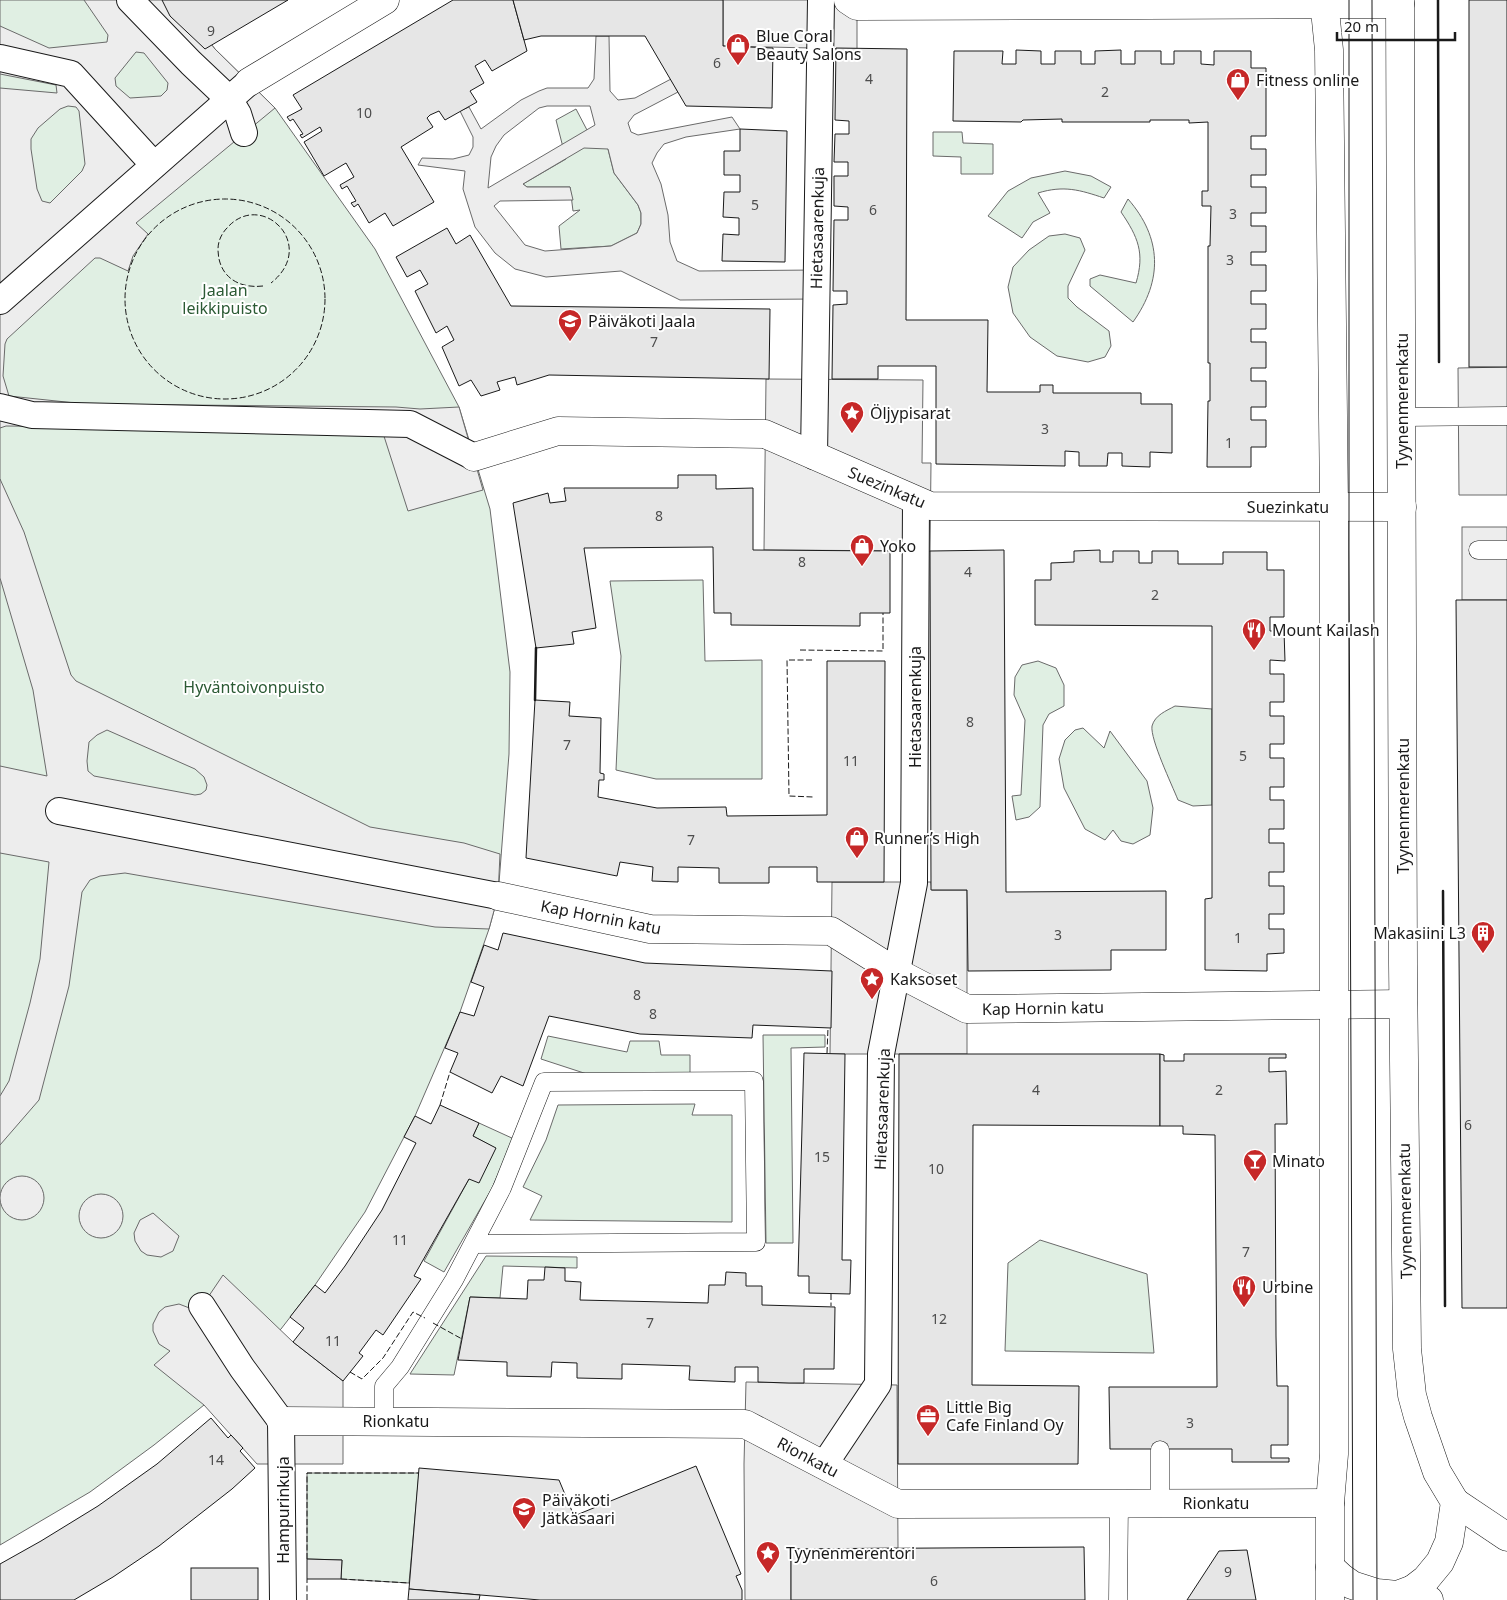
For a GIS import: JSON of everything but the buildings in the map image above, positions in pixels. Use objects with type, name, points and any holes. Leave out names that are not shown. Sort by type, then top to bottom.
[{"type":"street","points":[[130,0],[191,63],[239,91]]},
{"type":"street","points":[[0,301],[239,91],[385,0]]},
{"type":"street","name":"Hietasaarenkuja","points":[[814,456],[821,0]]},
{"type":"street","points":[[848,0],[857,6],[1400,2]]},
{"type":"street","points":[[1324,2],[1329,50],[1334,507],[1334,1454],[1330,1503],[1330,1600]]},
{"type":"street","name":"Tyynenmerenkatu","points":[[1400,2],[1403,1004],[1407,1349],[1412,1395],[1437,1472],[1455,1502]]},
{"type":"street","points":[[0,58],[71,74],[154,165]]},
{"type":"street","points":[[239,91],[238,114],[244,133]]},
{"type":"street","points":[[0,407],[32,415],[410,424],[474,457]]},
{"type":"street","name":"Suezinkatu","points":[[474,457],[558,431],[765,434],[930,506],[1402,507]]},
{"type":"street","name":"Hietasaarenkuja","points":[[824,1465],[878,1384],[881,1054],[914,883],[916,500]]},
{"type":"street","points":[[59,810],[498,896]]},
{"type":"street","name":"Kap Hornin katu","points":[[498,896],[650,929],[832,931],[898,973],[968,1009],[1403,1004]]},
{"type":"street","points":[[202,1306],[242,1368],[282,1421]]},
{"type":"street","name":"Rionkatu","points":[[282,1421],[745,1424],[898,1504],[1330,1503]]},
{"type":"street","name":"Hampurinkuja","points":[[282,1421],[283,1600]]},
{"type":"street","points":[[1330,1567],[1352,1585],[1377,1593],[1418,1596],[1426,1579],[1440,1562],[1449,1542],[1455,1502],[1507,1537]]},
{"type":"lane","points":[[1402,417],[1507,416]]},
{"type":"lane","points":[[1478,550],[1507,550]]},
{"type":"lane","points":[[384,1421],[384,1386],[400,1367],[454,1280],[473,1244],[502,1188],[544,1082],[754,1080],[756,1242],[473,1244]]},
{"type":"lane","points":[[1160,1450],[1160,1504]]},
{"type":"lane","points":[[1118,1600],[1119,1503]]},
{"type":"green space","name":"Hyväntoivonpuisto","points":[[0,0],[176,0],[215,49],[275,108],[375,249],[459,407],[490,509],[510,672],[509,754],[498,896],[489,929],[460,1012],[415,1116],[365,1212],[315,1285],[281,1329],[204,1405],[90,1492],[0,1545]]},
{"type":"green space","points":[[576,109],[587,130],[608,149],[614,173],[638,205],[641,213],[641,224],[637,233],[611,246],[561,249],[559,226],[580,210],[573,211],[570,187],[527,187],[523,184],[566,159],[556,120]]},
{"type":"green space","points":[[933,132],[962,132],[963,143],[993,144],[993,174],[961,174],[961,157],[933,156]]},
{"type":"green space","points":[[1065,171],[1091,176],[1111,187],[1104,198],[1064,189],[1038,193],[1050,213],[1033,222],[1022,238],[988,216],[1008,191],[1031,178]]},
{"type":"green space","points":[[1128,199],[1147,229],[1154,259],[1154,275],[1150,291],[1133,322],[1090,286],[1090,279],[1100,275],[1136,283],[1140,254],[1132,229],[1121,212]]},
{"type":"green space","points":[[1065,234],[1080,238],[1085,250],[1068,286],[1068,298],[1109,331],[1111,346],[1105,357],[1088,362],[1057,356],[1030,337],[1013,313],[1008,287],[1013,267],[1029,250],[1049,236]]},
{"type":"green space","points":[[703,580],[705,661],[762,660],[762,779],[656,779],[616,770],[621,656],[610,581]]},
{"type":"green space","points":[[1038,661],[1056,668],[1064,685],[1064,706],[1049,714],[1043,725],[1040,807],[1029,817],[1016,820],[1012,796],[1021,795],[1025,720],[1014,695],[1015,677],[1022,665]]},
{"type":"green space","points":[[1175,706],[1212,709],[1212,805],[1193,806],[1178,800],[1154,741],[1152,732],[1153,722],[1158,716]]},
{"type":"green space","points":[[1083,728],[1104,748],[1110,731],[1147,781],[1153,808],[1150,835],[1133,844],[1121,841],[1113,830],[1105,840],[1085,829],[1064,788],[1059,759],[1065,740],[1075,730]]},
{"type":"green space","points":[[763,1035],[825,1035],[825,1047],[791,1048],[793,1243],[766,1243]]},
{"type":"green space","points":[[548,1036],[627,1052],[630,1041],[659,1041],[661,1055],[690,1055],[690,1074],[590,1075],[541,1059]]},
{"type":"green space","points":[[695,1104],[692,1115],[732,1115],[732,1222],[530,1220],[542,1196],[523,1187],[546,1140],[558,1105]]},
{"type":"green space","points":[[479,1123],[514,1139],[491,1190],[444,1272],[424,1261],[469,1179],[495,1148],[473,1136]]},
{"type":"green space","points":[[1040,1240],[1147,1274],[1154,1353],[1005,1351],[1008,1263]]},
{"type":"green space","points":[[486,1256],[577,1257],[577,1268],[503,1266],[500,1298],[470,1297],[454,1375],[410,1374]]},
{"type":"green space","points":[[307,1473],[419,1473],[409,1583],[341,1579],[342,1560],[307,1559]]},
{"type":"shaded area","points":[[84,0],[176,0],[215,49],[275,108],[136,223],[148,234],[133,256],[128,271],[100,258],[95,258],[7,339],[3,376],[9,396],[85,404],[396,407],[420,409],[459,407],[483,490],[408,511],[382,430],[6,426],[0,428],[0,88],[57,93],[56,85],[0,74],[0,26],[49,48],[107,42],[108,35]],"holes":[[[136,52],[144,53],[168,83],[167,90],[161,96],[130,98],[116,86],[115,78]],[[68,106],[76,107],[79,111],[85,164],[82,171],[50,203],[42,201],[37,189],[31,139],[38,128],[60,109]]]},
{"type":"shaded area","points":[[723,0],[857,0],[857,49],[723,46]]},
{"type":"shaded area","points":[[596,36],[609,36],[610,91],[618,100],[635,98],[671,79],[678,92],[634,115],[628,123],[631,132],[638,135],[732,117],[740,129],[686,137],[664,144],[652,163],[661,184],[668,215],[670,242],[677,261],[699,271],[816,270],[816,299],[680,300],[621,271],[546,277],[515,269],[495,253],[475,227],[463,189],[465,171],[418,165],[422,158],[453,159],[469,155],[473,147],[473,137],[460,111],[469,107],[481,129],[521,100],[539,91],[547,88],[588,88],[594,79]],"holes":[[[547,106],[590,106],[595,125],[488,188],[491,157],[496,146],[504,135],[539,108]],[[584,148],[608,149],[614,173],[638,205],[641,213],[641,224],[637,233],[611,246],[545,251],[525,245],[494,206],[500,201],[573,200],[570,187],[527,187],[523,184]]]},
{"type":"shaded area","points":[[1507,367],[1507,495],[1459,495],[1458,368]]},
{"type":"shaded area","points":[[766,379],[923,380],[922,463],[931,463],[930,551],[764,550]]},
{"type":"shaded area","points":[[0,479],[24,532],[71,675],[76,681],[370,827],[464,843],[500,854],[498,896],[489,929],[435,927],[125,873],[100,876],[90,880],[82,892],[69,986],[39,1100],[0,1145],[0,1096],[9,1081],[40,959],[49,862],[0,853],[0,766],[47,776],[33,690],[0,578]],"holes":[[[107,730],[195,769],[204,777],[207,785],[206,790],[201,794],[195,795],[94,776],[88,771],[89,742]]]},
{"type":"shaded area","points":[[1462,527],[1507,527],[1507,600],[1462,600]]},
{"type":"shaded area","points":[[832,882],[931,882],[932,890],[967,890],[967,1054],[830,1054]]},
{"type":"shaded area","points":[[18,1176],[26,1176],[38,1182],[44,1198],[38,1214],[26,1220],[18,1220],[6,1214],[0,1202],[0,1194],[6,1182]]},
{"type":"shaded area","points":[[101,1194],[113,1198],[119,1204],[123,1216],[119,1228],[113,1234],[101,1238],[89,1234],[83,1228],[79,1216],[83,1204],[89,1198]]},
{"type":"shaded area","points":[[153,1213],[179,1236],[173,1251],[161,1257],[147,1255],[141,1251],[135,1241],[134,1233],[140,1220]]},
{"type":"shaded area","points":[[223,1275],[293,1342],[343,1381],[343,1464],[257,1464],[204,1405],[154,1365],[170,1351],[159,1344],[153,1331],[153,1324],[159,1312],[165,1307],[179,1304],[192,1309],[196,1315]]},
{"type":"shaded area","points":[[746,1382],[897,1385],[898,1548],[791,1549],[791,1600],[745,1600],[744,1464]]},
{"type":"tram line","points":[[1349,0],[1353,1600]]},
{"type":"tram line","points":[[1372,0],[1377,1600]]},
{"type":"fence","points":[[215,199],[235,199],[254,203],[272,210],[289,221],[303,235],[318,261],[325,289],[325,299],[321,328],[314,346],[303,363],[289,377],[272,388],[254,395],[235,399],[215,399],[196,395],[178,388],[161,377],[147,363],[136,346],[129,328],[125,309],[125,289],[129,270],[136,252],[147,235],[161,221],[178,210],[196,203],[215,199]]},
{"type":"fence","points":[[263,286],[245,285],[231,279],[222,267],[219,258],[218,249],[222,235],[227,228],[241,218],[255,215],[269,218],[280,227],[287,239],[289,253],[284,268],[271,283]]},
{"type":"fence","points":[[800,650],[883,651],[883,613]]},
{"type":"fence","points":[[812,660],[787,660],[789,796],[813,797]]},
{"type":"fence","points":[[827,1053],[828,1028]]},
{"type":"fence","points":[[440,1105],[450,1072]]},
{"type":"fence","points":[[831,1294],[831,1306]]},
{"type":"fence","points":[[350,1372],[362,1379],[383,1358],[413,1312],[425,1318]]},
{"type":"fence","points":[[433,1323],[462,1339]]},
{"type":"fence","points":[[307,1559],[307,1473],[419,1473]]},
{"type":"fence","points":[[307,1579],[307,1600]]},
{"type":"fence","points":[[341,1579],[409,1583]]},
{"type":"wall","points":[[1438,0],[1439,362]]},
{"type":"wall","points":[[535,700],[536,648]]},
{"type":"wall","points":[[1443,891],[1445,1306]]},
{"type":"place","name":"Blue Coral Beauty Salons","points":[[738,66]]},
{"type":"place","name":"Fitness online","points":[[1238,101]]},
{"type":"place","name":"Päiväkoti Jaala","points":[[570,342]]},
{"type":"place","name":"Öljypisarat","points":[[852,434]]},
{"type":"place","name":"Yoko","points":[[862,567]]},
{"type":"place","name":"Mount Kailash","points":[[1254,651]]},
{"type":"place","name":"Runner’s High","points":[[857,859]]},
{"type":"place","name":"Makasiini L3","points":[[1483,954]]},
{"type":"place","name":"Kaksoset","points":[[872,1000]]},
{"type":"place","name":"Minato","points":[[1255,1182]]},
{"type":"place","name":"Urbine","points":[[1244,1308]]},
{"type":"place","name":"Little Big Cafe Finland Oy","points":[[928,1437]]},
{"type":"place","name":"Päiväkoti Jätkäsaari","points":[[524,1530]]},
{"type":"place","name":"Tyynenmerentori","points":[[768,1574]]},
{"type":"park label","name":"Jaalan leikkipuisto","points":[[225,299]]}]
